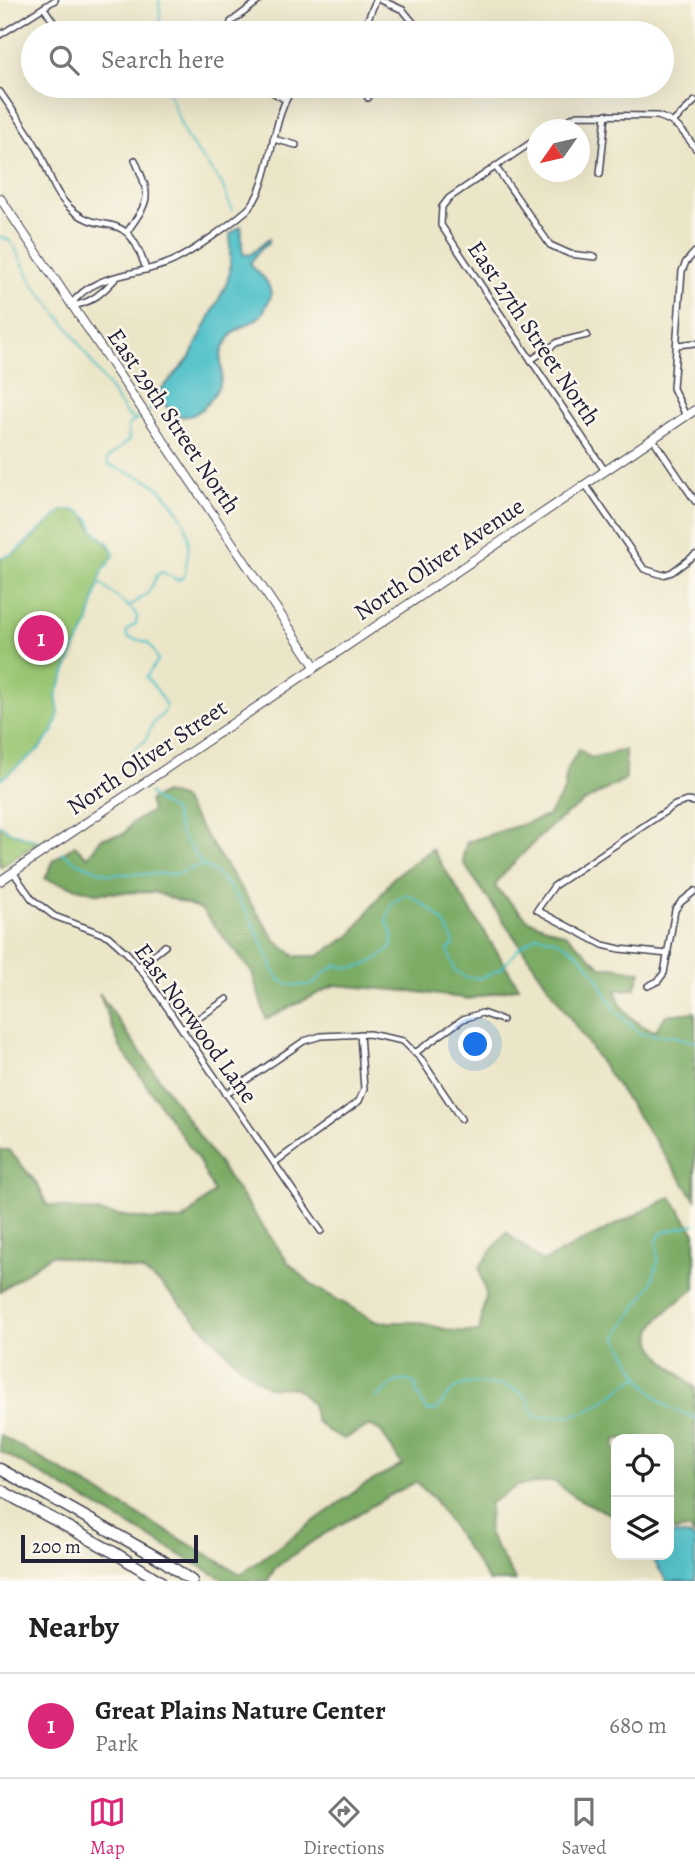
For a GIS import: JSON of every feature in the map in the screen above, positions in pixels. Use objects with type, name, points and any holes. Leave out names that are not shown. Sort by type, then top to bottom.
[{"type":"highway","points":[[0,1469],[162,1560],[192,1581]]},
{"type":"highway","points":[[0,1490],[160,1581]]},
{"type":"main road","name":"East 29th Street North","points":[[0,198],[315,666]]},
{"type":"main road","points":[[585,484],[695,410]]},
{"type":"main road","name":"North Oliver Avenue","points":[[315,666],[585,484]]},
{"type":"main road","name":"North Oliver Street","points":[[0,881],[315,666]]},
{"type":"street","points":[[24,21],[55,0]]},
{"type":"street","points":[[232,21],[260,0]]},
{"type":"street","points":[[368,21],[378,0],[403,10],[412,21]]},
{"type":"street","points":[[44,8],[53,21]]},
{"type":"street","points":[[0,36],[21,23]]},
{"type":"street","points":[[0,92],[32,139],[58,194],[67,206],[77,214],[127,232],[139,247],[146,270]]},
{"type":"street","points":[[71,305],[77,296],[90,287],[179,258],[247,210],[258,192],[286,100],[283,98]]},
{"type":"street","points":[[673,122],[695,101]]},
{"type":"street","points":[[600,174],[606,114]]},
{"type":"street","points":[[571,119],[576,116],[606,114],[657,116],[680,127],[695,148]]},
{"type":"street","points":[[273,139],[296,145]]},
{"type":"street","points":[[527,145],[495,166],[550,245],[570,254],[595,257]]},
{"type":"street","points":[[127,232],[145,204],[147,193],[145,181],[135,160]]},
{"type":"street","name":"East 27th Street North","points":[[495,166],[449,198],[442,211],[441,225],[605,471]]},
{"type":"street","points":[[687,416],[673,388],[682,271],[685,262],[695,252]]},
{"type":"street","points":[[71,305],[83,305],[116,278]]},
{"type":"street","points":[[531,360],[558,342],[587,335]]},
{"type":"street","points":[[677,345],[695,343]]},
{"type":"street","points":[[653,439],[695,500]]},
{"type":"street","points":[[585,484],[644,569],[663,575],[672,572],[695,555]]},
{"type":"street","points":[[668,954],[603,945],[537,910],[554,886],[675,805],[687,801],[695,802]]},
{"type":"street","name":"East Norwood Lane","points":[[13,872],[33,900],[54,916],[108,936],[138,967],[321,1231]]},
{"type":"street","points":[[648,986],[658,981],[664,973],[675,911],[681,902],[695,891]]},
{"type":"street","points":[[138,967],[165,946]]},
{"type":"street","points":[[181,1029],[228,999]]},
{"type":"street","points":[[415,1053],[463,1019],[482,1013],[502,1020]]},
{"type":"street","points":[[274,1163],[359,1101],[364,1089],[360,1034]]},
{"type":"street","points":[[226,1094],[304,1041],[321,1036],[360,1034],[403,1041],[415,1053],[461,1119]]},
{"type":"green space","points":[[63,510],[83,514],[114,555],[102,572],[88,624],[56,695],[59,713],[53,732],[38,750],[0,780],[0,558],[14,554]]},
{"type":"green space","points":[[579,749],[591,758],[625,750],[626,779],[584,802],[552,826],[498,880],[495,887],[528,920],[567,935],[601,967],[641,972],[635,989],[616,990],[625,1010],[641,1025],[655,1031],[666,1015],[695,1012],[695,1199],[464,864],[463,855],[467,842],[548,816],[564,791],[567,770]]},
{"type":"green space","points":[[164,793],[181,798],[276,941],[295,956],[318,956],[351,935],[394,877],[432,849],[519,987],[469,999],[335,985],[266,1019],[252,972],[201,909],[154,892],[95,893],[45,879],[54,860],[75,845],[87,857],[102,838],[124,834],[132,823],[152,811],[149,801]]},
{"type":"green space","points":[[0,825],[8,831],[38,842],[0,867]]},
{"type":"green space","points":[[99,993],[288,1262],[312,1285],[377,1322],[417,1322],[453,1331],[479,1332],[486,1294],[479,1268],[506,1232],[542,1262],[671,1197],[695,1233],[695,1289],[661,1317],[653,1328],[652,1338],[655,1349],[664,1360],[695,1388],[695,1536],[689,1529],[674,1530],[674,1434],[611,1434],[611,1515],[578,1499],[553,1481],[517,1486],[490,1503],[488,1534],[516,1581],[489,1581],[433,1498],[416,1482],[313,1541],[275,1568],[268,1581],[226,1581],[0,1451],[0,1435],[241,1574],[364,1485],[402,1465],[381,1431],[370,1425],[344,1439],[316,1421],[312,1404],[296,1388],[268,1387],[240,1366],[162,1285],[142,1271],[51,1255],[0,1291],[0,1150],[9,1150],[38,1185],[47,1205],[152,1220],[182,1221],[214,1192],[198,1159],[120,1047]]},
{"type":"water","points":[[241,226],[244,255],[251,254],[269,239],[269,244],[261,249],[250,263],[266,280],[271,296],[261,315],[233,333],[224,346],[221,356],[221,380],[207,404],[191,415],[182,416],[166,406],[158,393],[189,359],[226,285],[230,272],[230,234]]},
{"type":"water","points":[[674,1534],[690,1536],[695,1540],[695,1581],[667,1581],[653,1560],[674,1560]]},
{"type":"waterway","points":[[159,0],[160,21]]},
{"type":"waterway","points":[[171,98],[186,137],[222,184],[232,210]]},
{"type":"waterway","points":[[0,237],[8,239],[15,248],[32,282],[70,330],[127,415],[135,419]]},
{"type":"waterway","points":[[148,411],[164,400]]},
{"type":"waterway","points":[[130,606],[148,593],[158,574],[162,572],[178,580],[184,577],[189,545],[183,519],[160,489],[149,481],[108,464],[108,458],[129,440],[128,425],[141,416]]},
{"type":"waterway","points":[[0,558],[13,554],[63,510],[75,510],[89,518],[94,531],[110,545],[114,555],[102,572],[88,624],[56,695],[59,713],[53,732],[38,750],[0,780]]},
{"type":"waterway","points":[[101,584],[134,611],[136,624],[128,629],[126,634],[129,638],[148,643],[158,660],[146,677],[166,706],[163,714],[153,723],[145,741],[133,750],[131,758],[137,776]]},
{"type":"waterway","points":[[149,793],[173,811],[180,833],[203,865]]},
{"type":"waterway","points":[[0,825],[8,831],[40,842]]},
{"type":"waterway","points":[[61,852],[76,862],[108,874],[175,874],[203,865],[214,872],[233,892],[255,929],[276,975],[289,985],[314,984],[324,973],[337,965],[360,967],[385,953],[391,948],[393,936],[386,920],[393,902],[407,894],[442,920],[454,944],[448,950],[454,969],[464,977],[482,978],[502,968],[520,947],[538,935],[556,940],[575,951],[593,970],[615,1010],[640,1034],[673,1036],[695,1042]]},
{"type":"waterway","points":[[695,1224],[661,1233],[657,1241],[658,1261],[651,1285],[616,1336],[652,1392],[669,1407],[695,1418]]},
{"type":"waterway","points":[[376,1398],[394,1383],[410,1381],[416,1384],[417,1393],[427,1411],[435,1411],[457,1387],[482,1383],[504,1386],[521,1393],[527,1399],[535,1417],[567,1416],[589,1410],[638,1377]]},
{"type":"place","name":"Great Plains Nature Center","points":[[41,638]]}]
